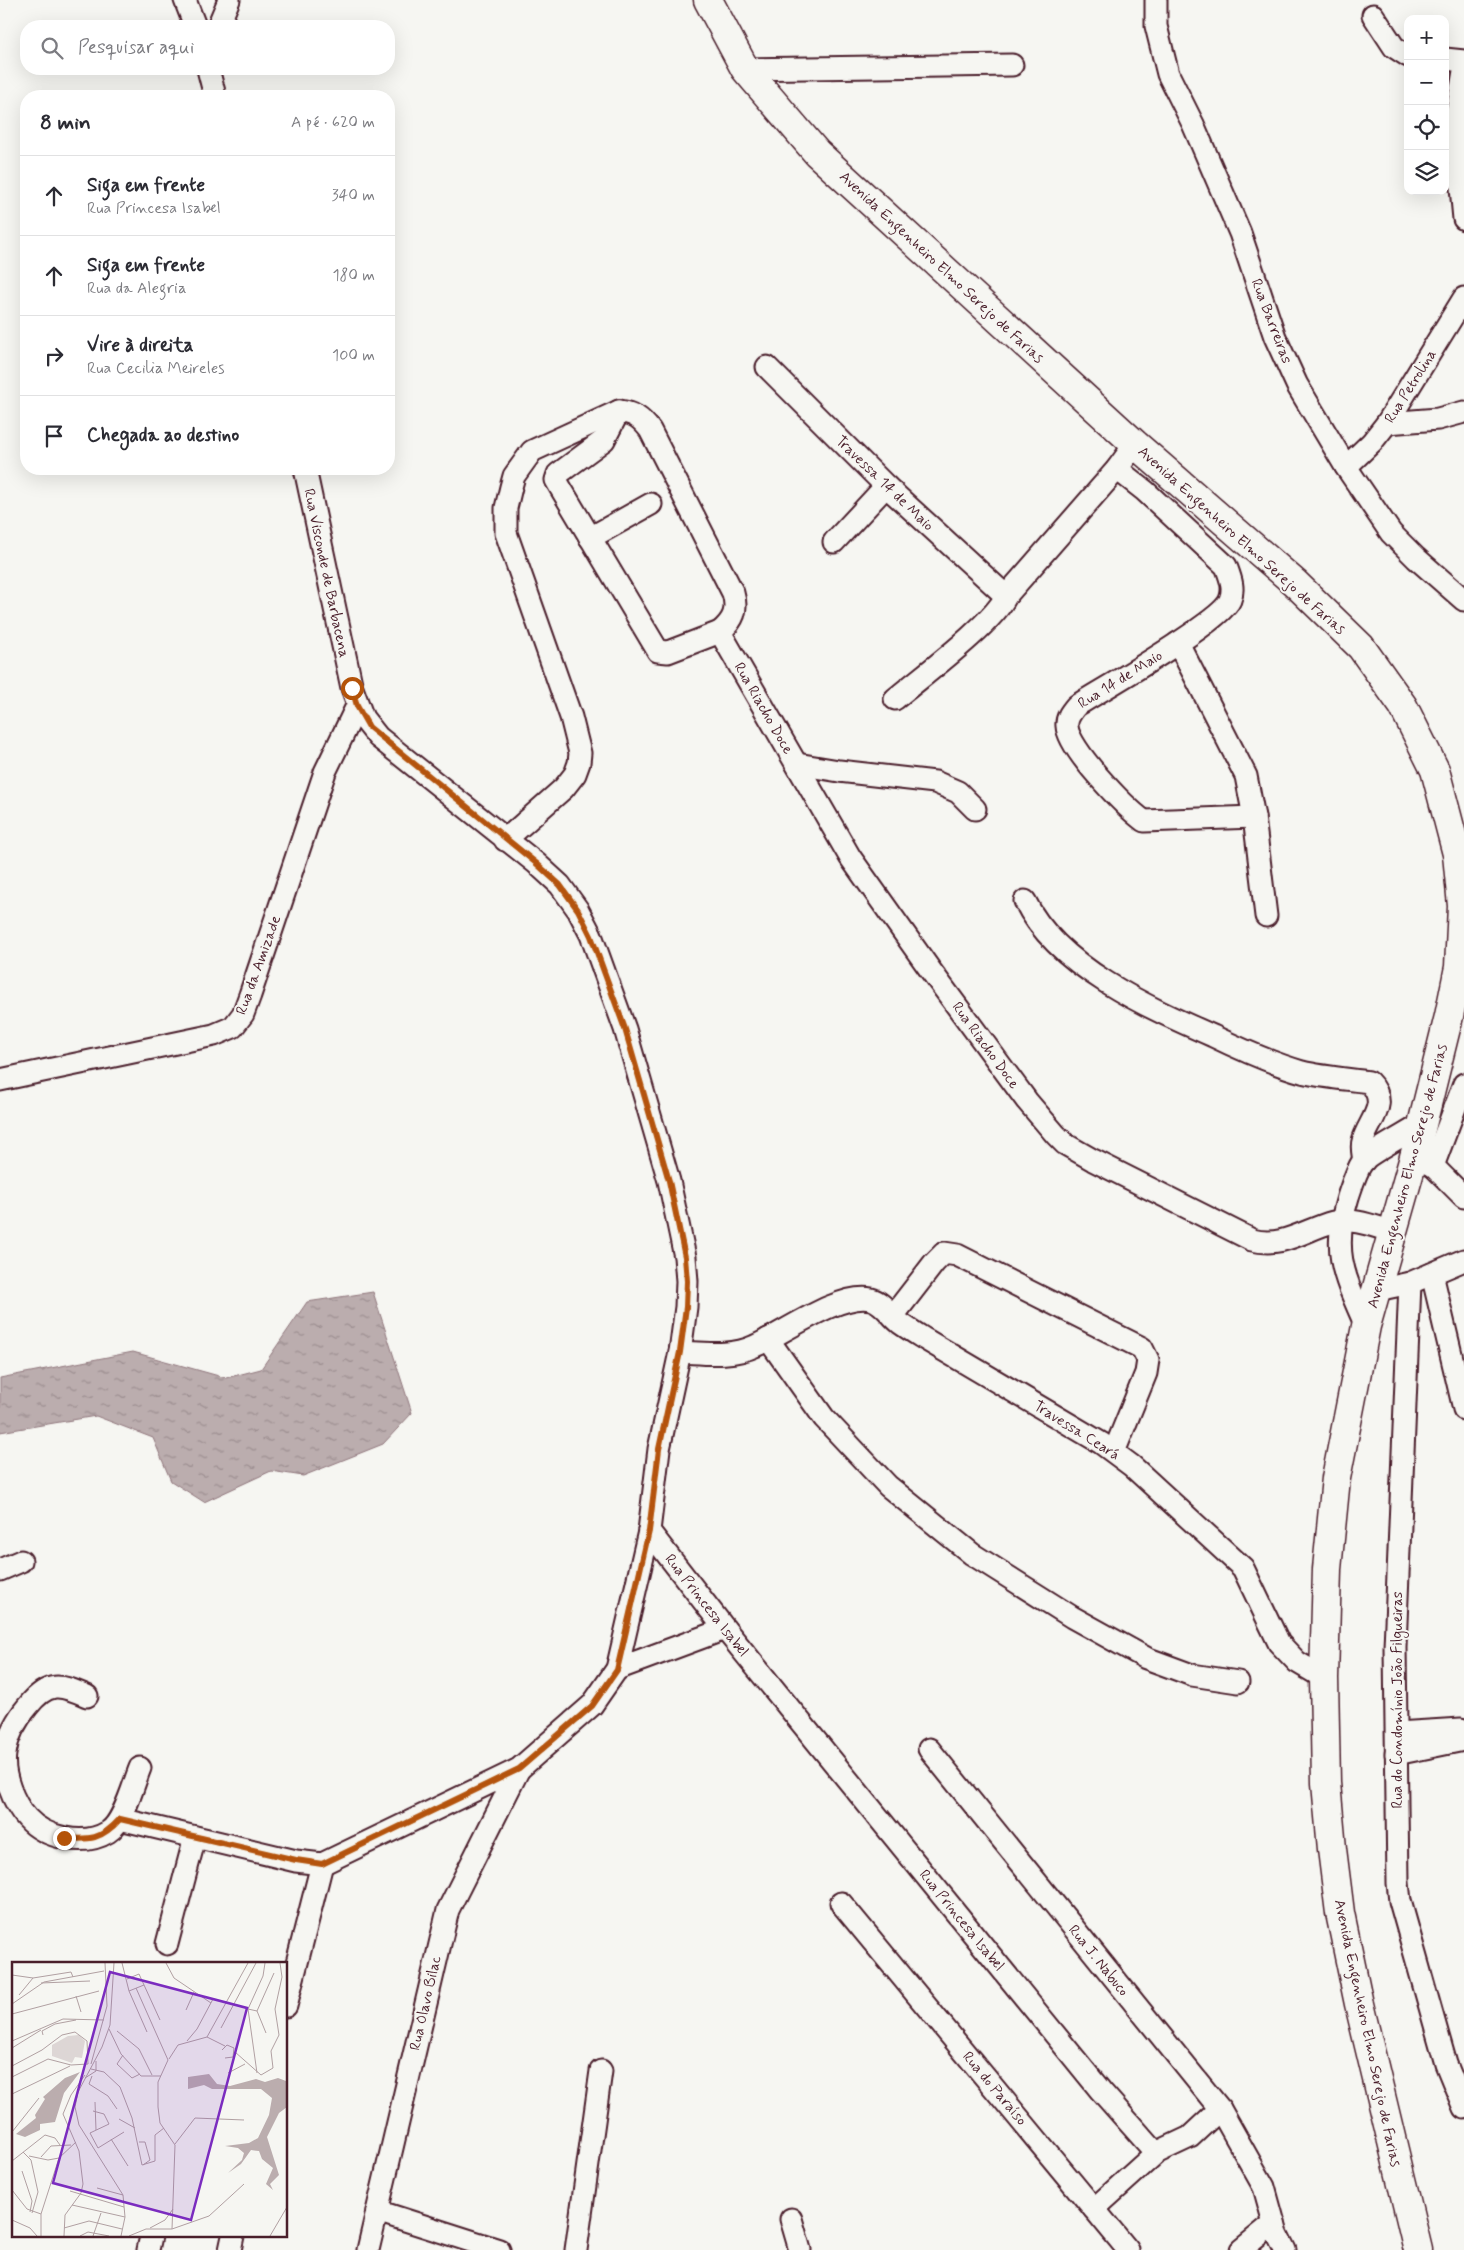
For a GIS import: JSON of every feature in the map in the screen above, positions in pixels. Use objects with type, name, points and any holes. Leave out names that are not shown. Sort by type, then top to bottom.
[{"type":"main road","name":"Avenida Engenheiro Elmo Serejo de Farias","points":[[708,0],[745,69],[818,153],[1135,444],[1295,583],[1361,647],[1403,706],[1435,770],[1458,854],[1462,906],[1457,977],[1422,1124],[1424,1162],[1394,1232],[1366,1326],[1336,1478],[1327,1569],[1324,1678],[1326,1783],[1340,1913],[1361,2013],[1418,2250]]},
{"type":"street","points":[[185,0],[193,20]]},
{"type":"street","points":[[221,20],[229,0]]},
{"type":"street","name":"Rua Barreiras","points":[[1156,0],[1156,26],[1168,74],[1204,149],[1240,233],[1285,360],[1297,385],[1346,467],[1392,533],[1416,558],[1464,600]]},
{"type":"street","points":[[1372,15],[1394,47],[1404,53]]},
{"type":"street","points":[[1447,60],[1463,70],[1456,110],[1455,132],[1464,219]]},
{"type":"street","points":[[745,69],[1012,64]]},
{"type":"street","points":[[210,75],[213,90]]},
{"type":"street","name":"Rua Petrolina","points":[[1346,467],[1372,442],[1387,423],[1464,298]]},
{"type":"street","name":"Travessa 14 de Maio","points":[[767,366],[886,486],[1006,596]]},
{"type":"street","points":[[505,840],[564,788],[574,774],[579,763],[580,753],[571,717],[506,533],[506,508],[510,487],[514,476],[532,451],[619,411],[631,412],[642,420],[650,430],[727,577],[736,604],[730,623],[720,632],[668,652],[658,651],[556,480],[558,474],[604,440],[619,411]]},
{"type":"street","points":[[1387,423],[1438,419],[1464,412]]},
{"type":"street","points":[[895,699],[974,632],[1003,603],[1006,596],[1117,469],[1135,444]]},
{"type":"street","name":"Rua 14 de Maio","points":[[1117,469],[1145,491],[1226,566],[1232,581],[1230,600],[1223,610],[1178,643],[1076,706],[1067,720],[1068,734],[1100,780],[1144,821],[1254,817]]},
{"type":"street","name":"Rua Visconde de Barbacena","points":[[306,475],[334,614],[357,706]]},
{"type":"street","points":[[834,542],[886,486]]},
{"type":"street","points":[[590,538],[651,504]]},
{"type":"street","name":"Rua Riacho Doce","points":[[720,632],[850,857],[1022,1093],[1065,1144],[1252,1240],[1263,1243],[1279,1242],[1335,1222],[1371,1225],[1394,1232]]},
{"type":"street","name":"Rua 14 de Maio","points":[[1178,643],[1204,698],[1240,761],[1246,776],[1254,817],[1266,916]]},
{"type":"street","points":[[120,1819],[296,1860],[322,1864],[519,1769],[592,1706],[617,1670],[649,1531],[659,1449],[680,1352],[686,1298],[685,1257],[669,1181],[625,1029],[591,936],[578,910],[560,885],[378,737],[369,727],[357,706]]},
{"type":"street","name":"Rua da Amizade","points":[[0,1080],[177,1044],[214,1035],[233,1026],[243,1014],[250,995],[325,772],[357,706]]},
{"type":"street","points":[[797,764],[839,771],[935,782],[958,792],[975,809]]},
{"type":"street","points":[[1025,901],[1038,924],[1068,952],[1112,986],[1149,1008],[1266,1060],[1303,1072],[1369,1082],[1374,1087],[1378,1109],[1372,1125],[1363,1139],[1364,1161]]},
{"type":"street","points":[[1464,1084],[1424,1162],[1464,1197]]},
{"type":"street","points":[[1366,1326],[1343,1267],[1340,1244],[1341,1222],[1355,1178],[1364,1161],[1422,1124]]},
{"type":"street","points":[[893,1316],[944,1253],[956,1255],[1142,1348],[1148,1360],[1146,1373],[1114,1452]]},
{"type":"street","points":[[1377,1290],[1410,1283],[1464,1260]]},
{"type":"street","points":[[1432,1274],[1464,1409]]},
{"type":"street","name":"Rua do Condomínio João Filgueiras","points":[[1410,1283],[1395,1637],[1400,1901],[1446,2064],[1464,2108]]},
{"type":"street","name":"Travessa Ceará","points":[[680,1352],[726,1353],[755,1346],[819,1312],[863,1298],[873,1299],[923,1338],[1114,1452],[1181,1509],[1243,1568],[1279,1643],[1297,1662],[1324,1678]]},
{"type":"street","points":[[768,1339],[824,1418],[882,1479],[972,1554],[1072,1617],[1146,1658],[1192,1675],[1238,1682]]},
{"type":"street","name":"Rua Princesa Isabel","points":[[649,1531],[725,1629],[1101,2091],[1156,2153]]},
{"type":"street","points":[[0,1570],[21,1561]]},
{"type":"street","points":[[617,1670],[725,1629]]},
{"type":"street","points":[[87,1696],[64,1686],[52,1686],[40,1693],[31,1702],[10,1734],[5,1755],[4,1776],[26,1818],[36,1826],[64,1838],[94,1838],[109,1832],[120,1819],[140,1768]]},
{"type":"street","points":[[1397,1733],[1438,1732],[1464,1728]]},
{"type":"street","points":[[1396,1754],[1464,1740]]},
{"type":"street","name":"Rua J. Nabuco","points":[[929,1749],[1220,2109],[1264,2187],[1277,2234],[1285,2250]]},
{"type":"street","name":"Rua Olavo Bilac","points":[[368,2250],[448,1910],[519,1769]]},
{"type":"street","points":[[167,1944],[195,1837]]},
{"type":"street","points":[[288,1998],[322,1864]]},
{"type":"street","name":"Rua do Paraíso","points":[[841,1903],[1128,2250]]},
{"type":"street","points":[[576,2250],[601,2071]]},
{"type":"street","points":[[1094,2209],[1156,2153],[1190,2137],[1220,2109]]},
{"type":"street","points":[[377,2211],[499,2250]]},
{"type":"street","points":[[791,2218],[800,2250]]},
{"type":"street","points":[[1241,2250],[1274,2223]]},
{"type":"water","points":[[373,1292],[412,1413],[383,1444],[303,1476],[271,1471],[204,1502],[171,1481],[153,1438],[96,1416],[0,1432],[0,1378],[133,1352],[226,1378],[261,1369],[307,1302]]},
{"type":"route","points":[[64,1838],[79,1840],[94,1838],[109,1832],[120,1819],[296,1860],[322,1864],[519,1769],[592,1706],[617,1670],[649,1531],[659,1449],[680,1352],[686,1307],[687,1281],[685,1257],[669,1181],[625,1029],[591,936],[578,910],[560,885],[536,863],[378,737],[363,718],[357,706],[352,688]]}]
